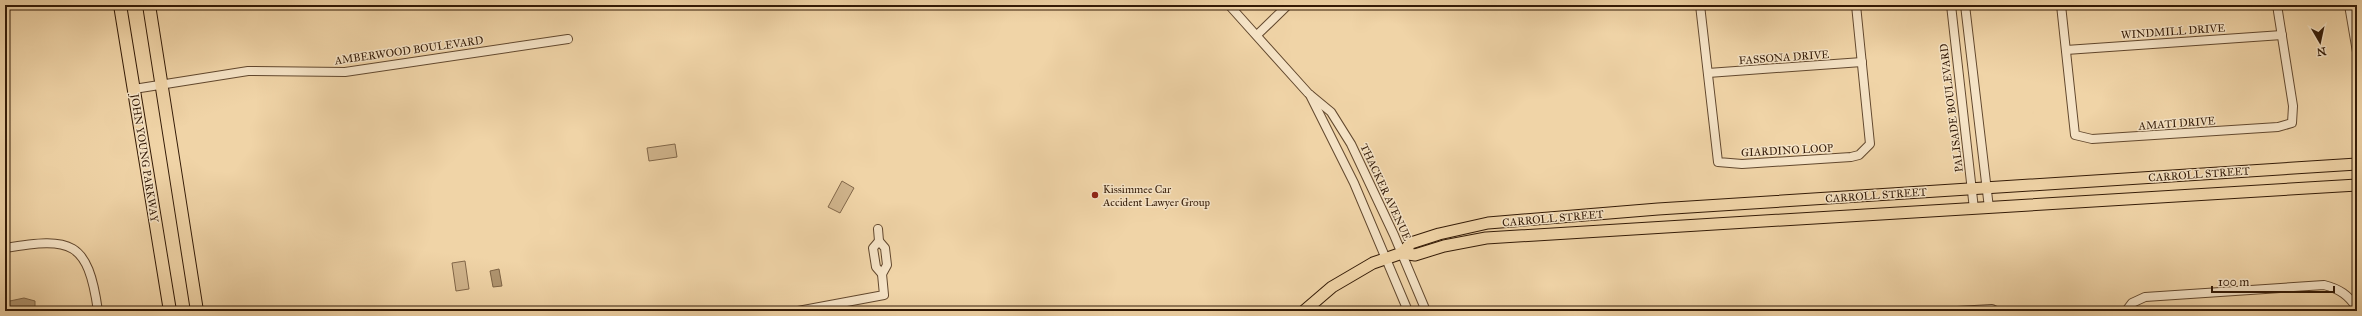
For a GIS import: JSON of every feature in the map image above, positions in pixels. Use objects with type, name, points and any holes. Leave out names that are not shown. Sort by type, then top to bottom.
[{"type":"highway","name":"JOHN YOUNG PARKWAY","points":[[120,5],[170,311]]},
{"type":"highway","points":[[149,5],[197,311]]},
{"type":"main road","name":"CARROLL STREET","points":[[1402,253],[1411,243],[1439,234],[1488,223],[1658,209],[2357,164]]},
{"type":"main road","name":"CARROLL STREET","points":[[1304,311],[1332,287],[1374,263],[1402,253],[1415,255],[1465,241],[2357,185]]},
{"type":"main road","points":[[1527,236],[1538,230],[1645,222],[1658,209]]},
{"type":"street","name":"THACKER AVENUE","points":[[1229,5],[1308,93],[1331,112],[1351,144],[1402,253],[1426,311]]},
{"type":"street","points":[[1257,35],[1288,5]]},
{"type":"street","name":"GIARDINO LOOP","points":[[1700,5],[1718,162],[1742,164],[1851,157],[1859,155],[1870,144],[1856,5]]},
{"type":"street","name":"PALISADE BOULEVARD","points":[[1951,5],[1974,209]]},
{"type":"street","points":[[1965,5],[1988,188],[1989,208]]},
{"type":"street","name":"AMATI DRIVE","points":[[2061,5],[2076,135],[2092,140],[2278,127],[2292,122],[2294,106],[2277,5]]},
{"type":"street","points":[[2349,5],[2357,52]]},
{"type":"street","name":"WINDMILL DRIVE","points":[[2066,50],[2282,35]]},
{"type":"street","name":"AMBERWOOD BOULEVARD","points":[[134,89],[248,71],[345,72],[568,39]]},
{"type":"street","name":"FASSONA DRIVE","points":[[1708,73],[1862,62]]},
{"type":"street","name":"THACKER AVENUE","points":[[1308,93],[1323,126],[1354,183],[1408,311]]},
{"type":"street","points":[[798,311],[884,295],[882,274],[876,267],[874,248],[879,241],[878,229]]},
{"type":"street","points":[[5,248],[44,242],[60,244],[76,250],[90,269],[98,311]]},
{"type":"street","points":[[2126,311],[2132,303],[2145,297],[2324,285],[2338,289],[2348,296],[2357,308]]},
{"type":"street","points":[[1957,311],[1992,309],[1996,311]]},
{"type":"shaded area","points":[[675,144],[677,157],[649,161],[647,148]]},
{"type":"shaded area","points":[[842,181],[854,188],[840,213],[828,207]]},
{"type":"shaded area","points":[[465,261],[469,289],[456,291],[452,263]]},
{"type":"shaded area","points":[[499,269],[502,286],[493,287],[490,271]]},
{"type":"shaded area","points":[[24,298],[35,301],[35,311],[5,311],[5,302]]},
{"type":"place","name":"Kissimmee Car Accident Lawyer Group","points":[[1095,195]]}]
